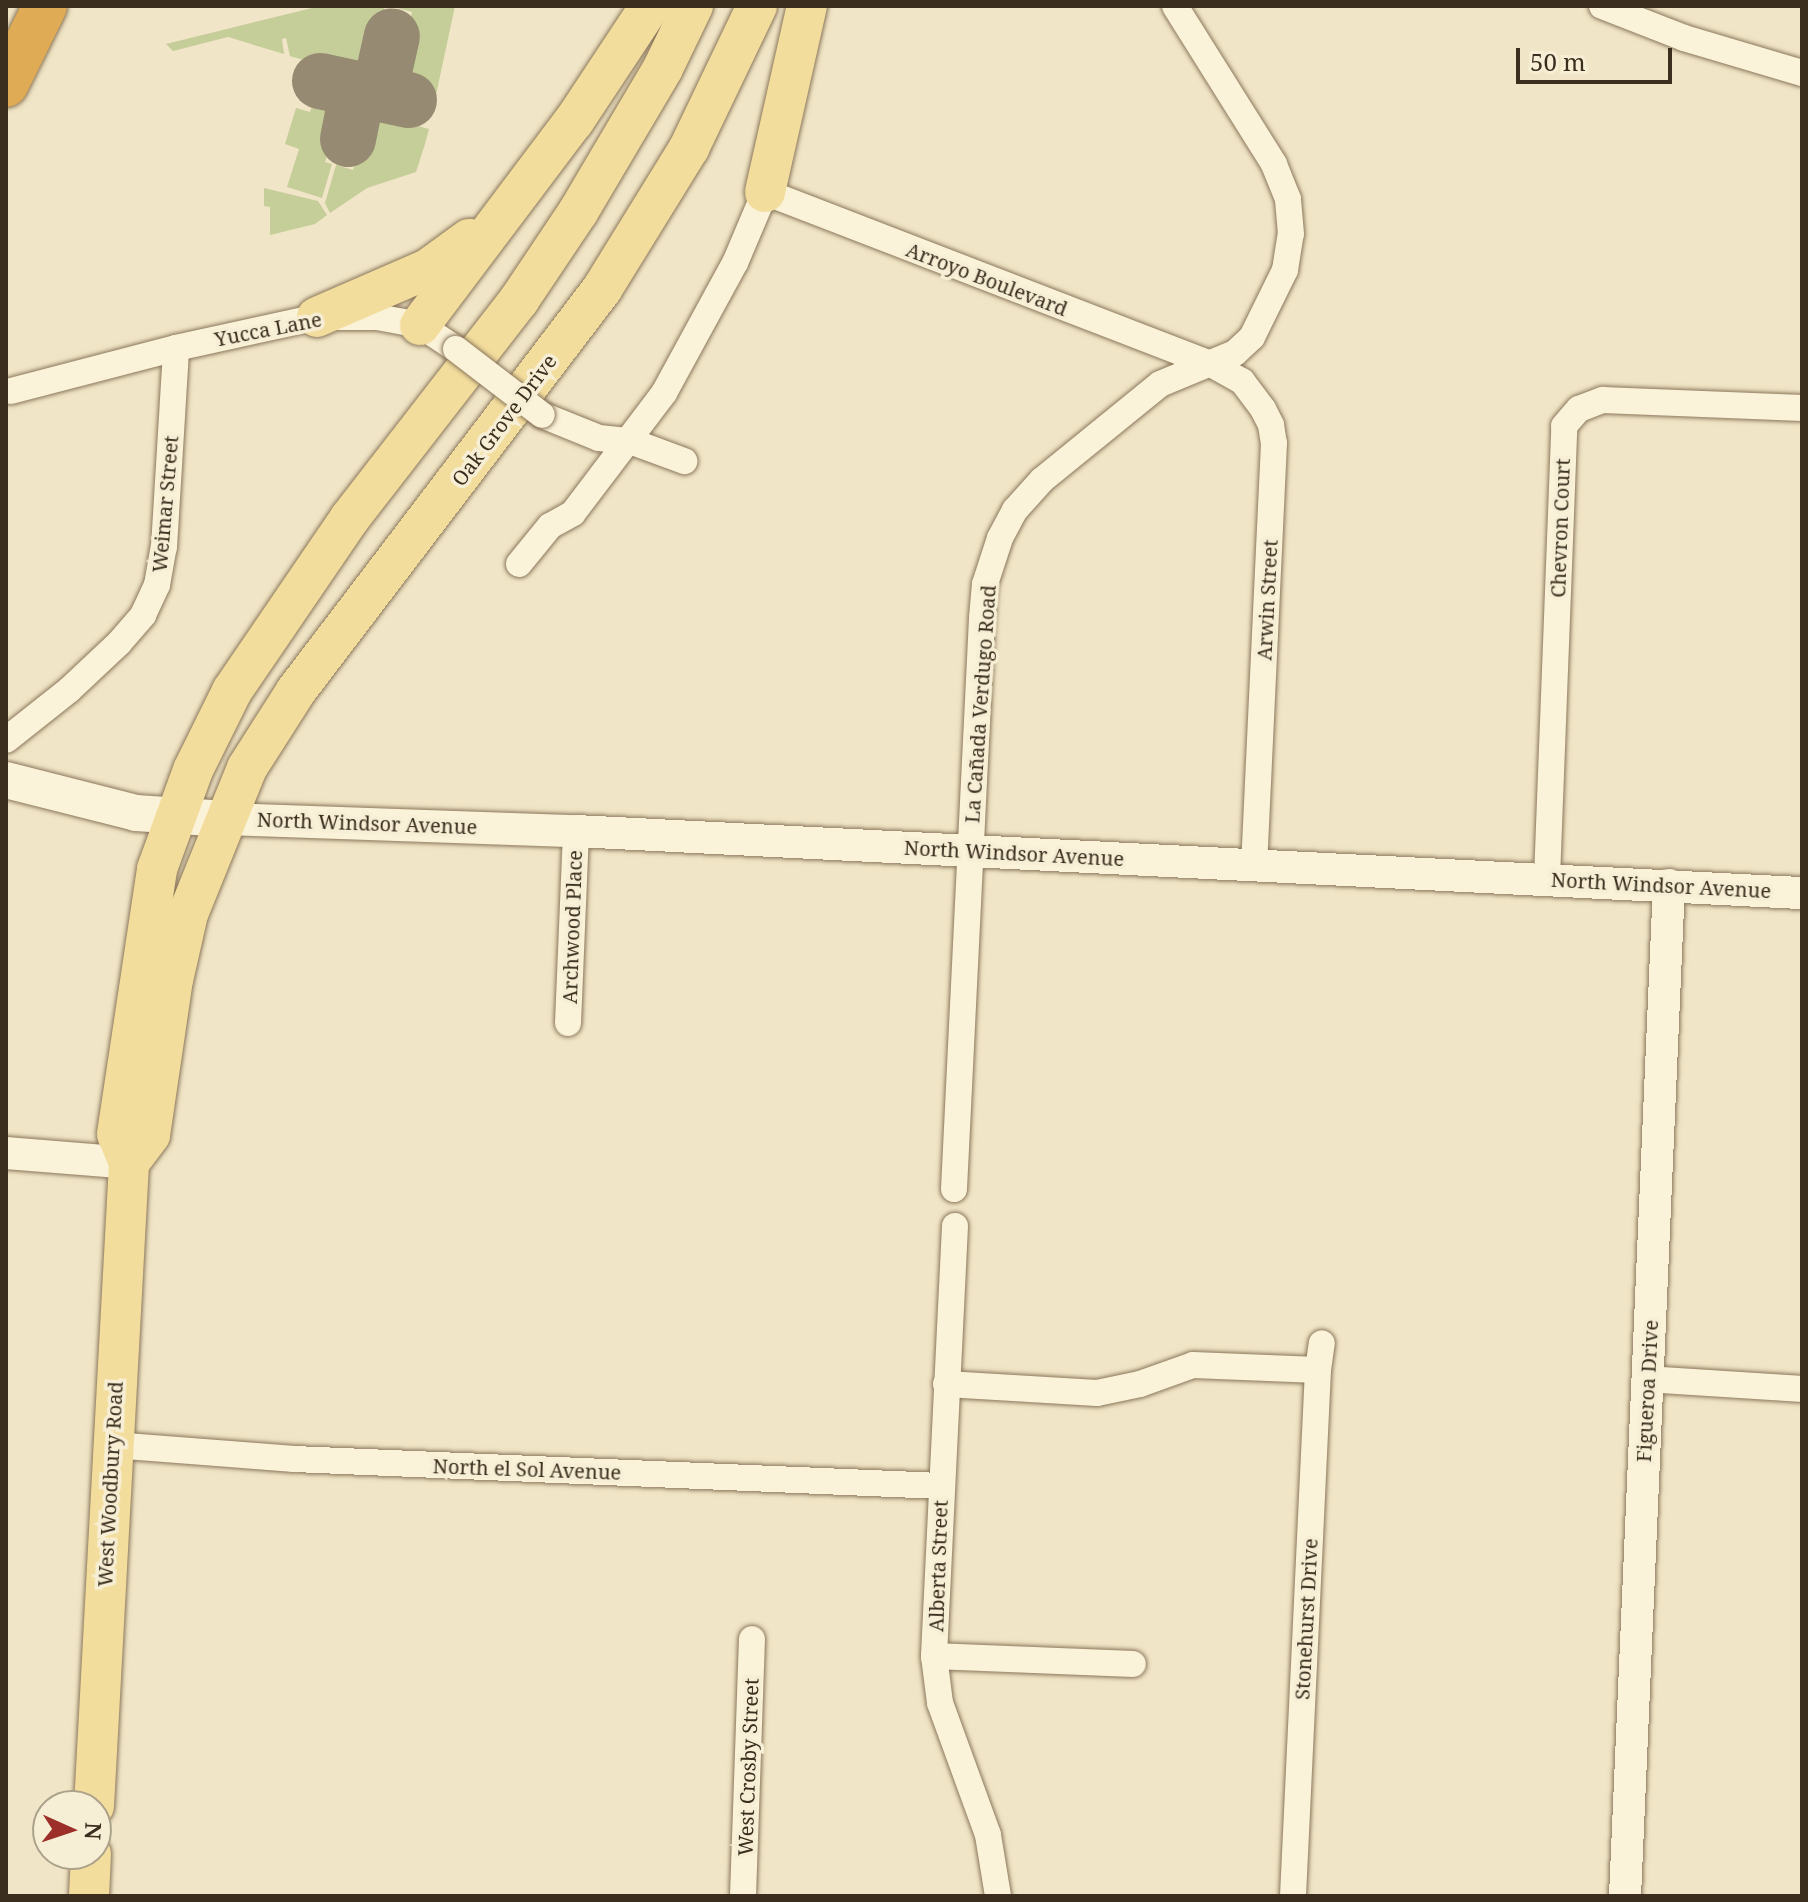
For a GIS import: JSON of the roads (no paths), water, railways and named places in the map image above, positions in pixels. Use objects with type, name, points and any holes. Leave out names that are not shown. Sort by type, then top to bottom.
[{"type":"highway","points":[[6,85],[45,6]]},
{"type":"main road","points":[[420,325],[574,121],[650,6]]},
{"type":"main road","points":[[176,817],[193,770],[232,691],[350,518],[519,300],[578,212],[663,68],[693,6]]},
{"type":"main road","name":"Oak Grove Drive","points":[[226,819],[247,768],[296,691],[602,289],[689,148],[757,6]]},
{"type":"main road","points":[[765,192],[807,6]]},
{"type":"main road","points":[[317,317],[428,269],[496,221]]},
{"type":"main road","points":[[6,780],[99,805],[176,817],[226,819],[188,914],[173,980],[150,1135],[129,1163]]},
{"type":"main road","name":"West Woodbury Road","points":[[95,1790],[129,1163],[117,1134],[157,869],[176,817]]},
{"type":"main road","points":[[89,1896],[90,1870]]},
{"type":"street","name":"La Cañada Verdugo Road","points":[[971,850],[985,584],[1000,538],[1015,510],[1042,480],[1160,384],[1235,353],[1252,337],[1269,308],[1285,270],[1289,246],[1288,199],[1274,164],[1175,6]]},
{"type":"street","points":[[1602,6],[1684,38],[1802,73]]},
{"type":"street","name":"Arroyo Boulevard","points":[[765,192],[1209,363]]},
{"type":"street","points":[[519,564],[550,526],[573,513],[664,393],[707,316],[765,192]]},
{"type":"street","name":"Yucca Lane","points":[[11,391],[176,348],[317,317],[377,317],[420,325],[542,415],[599,438],[630,441],[684,461]]},
{"type":"street","name":"Weimar Street","points":[[6,740],[69,690],[119,643],[143,615],[157,585],[164,547],[176,348]]},
{"type":"street","name":"Arwin Street","points":[[1209,363],[1242,381],[1263,409],[1271,425],[1274,443],[1254,864]]},
{"type":"street","name":"Chevron Court","points":[[1547,878],[1564,426],[1579,409],[1603,400],[1802,408]]},
{"type":"street","name":"North Windsor Avenue","points":[[226,819],[576,831],[1802,893]]},
{"type":"street","name":"Archwood Place","points":[[568,1023],[576,831]]},
{"type":"street","points":[[954,1189],[971,850]]},
{"type":"street","name":"Figueroa Drive","points":[[1625,1896],[1669,885]]},
{"type":"street","points":[[6,1153],[129,1163]]},
{"type":"street","name":"Alberta Street","points":[[955,1226],[934,1656],[940,1703],[988,1835],[998,1896]]},
{"type":"street","name":"Stonehurst Drive","points":[[1293,1896],[1318,1370],[1322,1343]]},
{"type":"street","points":[[946,1384],[1097,1393],[1140,1384],[1193,1365],[1318,1370]]},
{"type":"street","points":[[1647,1379],[1802,1389]]},
{"type":"street","name":"North el Sol Avenue","points":[[113,1445],[294,1459],[941,1486]]},
{"type":"street","name":"West Crosby Street","points":[[743,1896],[752,1639]]},
{"type":"street","points":[[934,1656],[1133,1664]]}]
